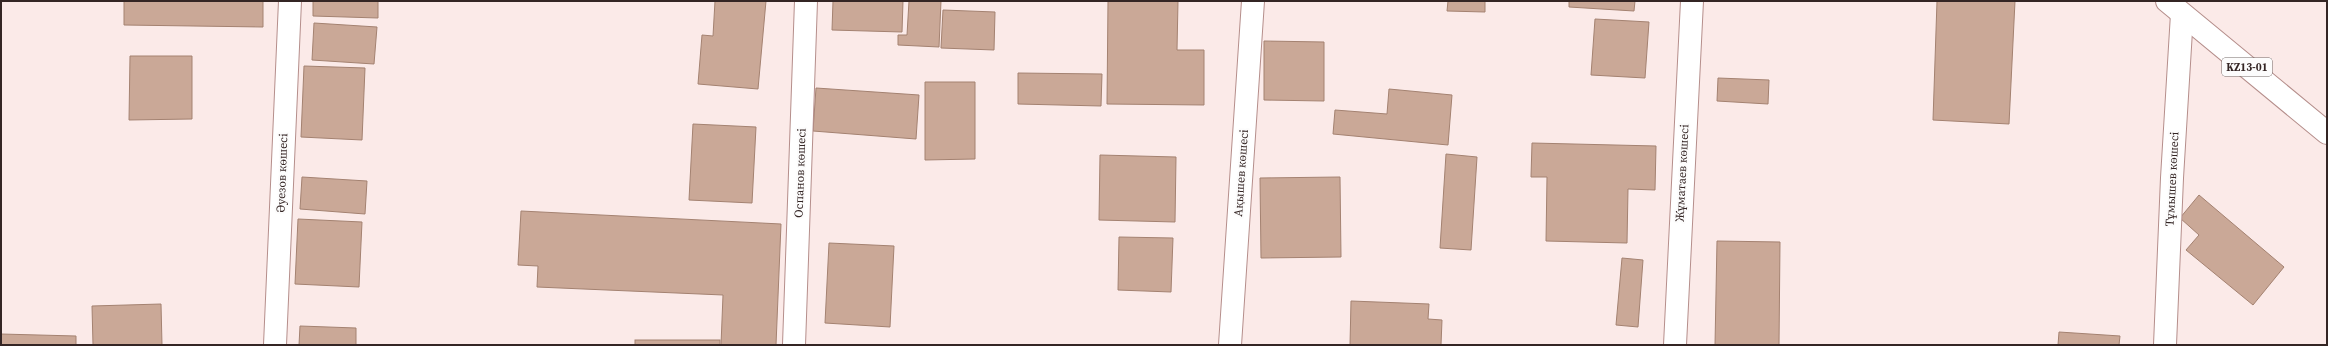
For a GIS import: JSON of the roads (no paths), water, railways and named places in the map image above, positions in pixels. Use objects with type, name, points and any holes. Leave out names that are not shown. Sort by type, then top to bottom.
[{"type":"main road","name":"Әуезов көшесі","points":[[275,345],[290,1]]},
{"type":"main road","name":"Оспанов көшесі","points":[[794,345],[806,1]]},
{"type":"main road","name":"Ақышев көшесі","points":[[1230,345],[1253,1]]},
{"type":"main road","name":"Жұматаев көшесі","points":[[1674,345],[1692,1]]},
{"type":"main road","name":"KZ13-01","points":[[2174,7],[2327,133]]},
{"type":"main road","name":"Тұмышев көшесі","points":[[2165,345],[2172,178],[2174,7]]}]
